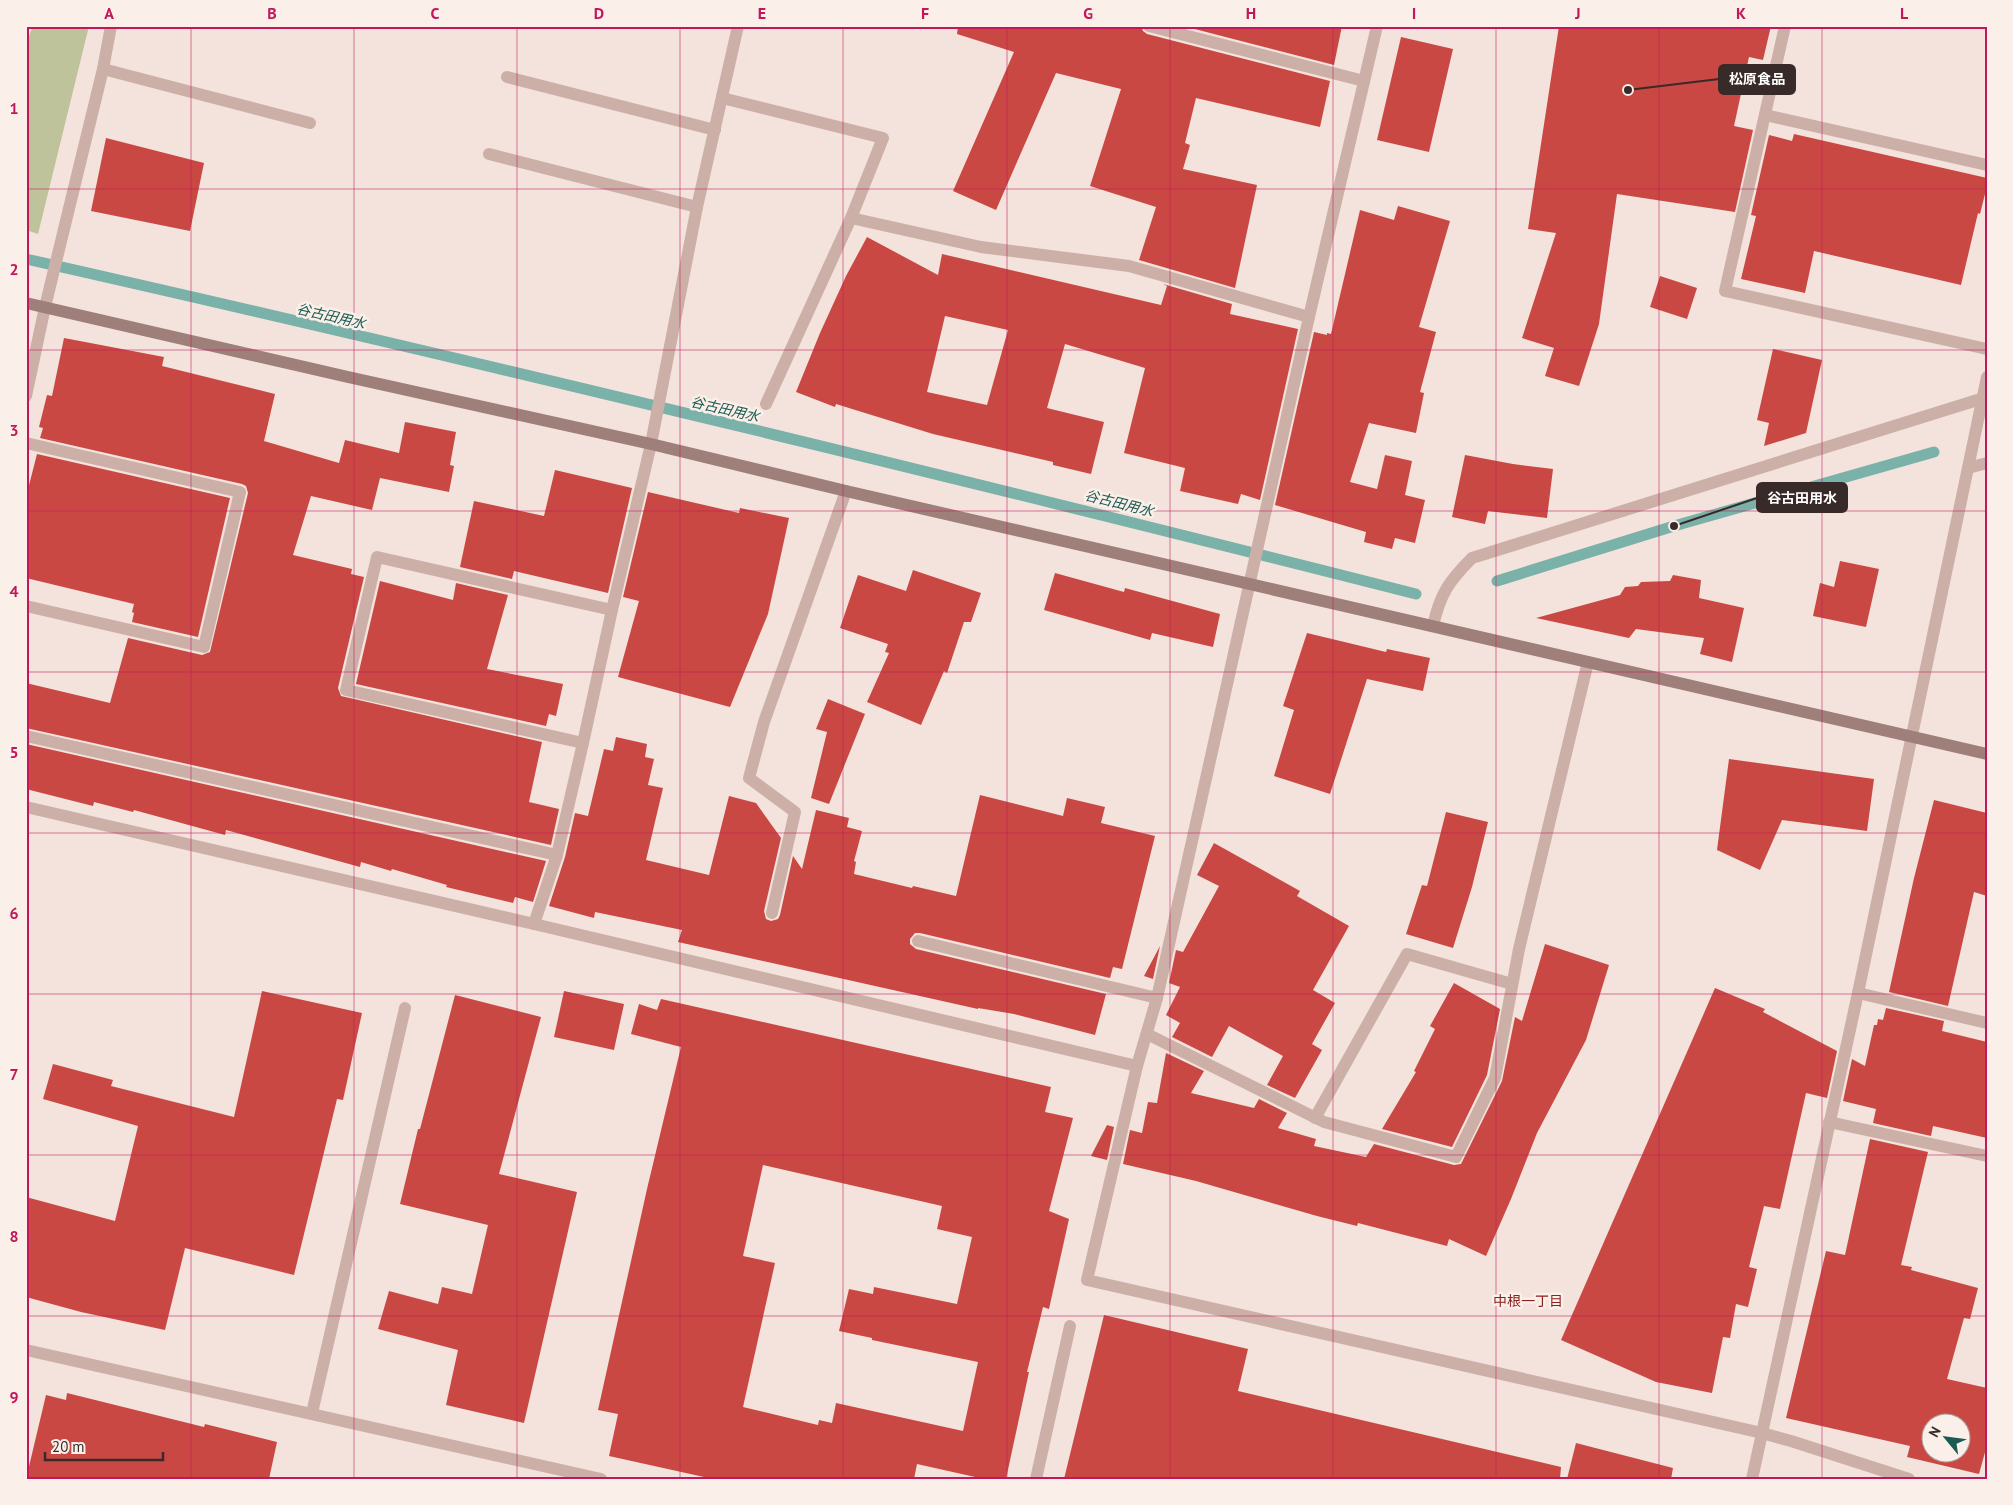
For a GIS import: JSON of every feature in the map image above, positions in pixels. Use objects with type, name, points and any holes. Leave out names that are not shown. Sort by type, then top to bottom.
[{"type":"street","points":[[26,396],[44,307],[103,69],[111,26]]},
{"type":"street","points":[[534,924],[556,855],[583,744],[651,444],[697,206],[738,26]]},
{"type":"street","points":[[1149,26],[1364,81]]},
{"type":"street","points":[[1377,26],[1309,317],[1157,998],[1148,1034],[1137,1066],[1087,1280],[1791,1441],[1909,1479]]},
{"type":"street","points":[[1785,26],[1725,291],[1987,349]]},
{"type":"street","points":[[103,69],[310,123]]},
{"type":"street","points":[[507,77],[715,130]]},
{"type":"street","points":[[722,98],[883,138],[851,218],[766,404]]},
{"type":"street","points":[[1765,115],[1987,165]]},
{"type":"street","points":[[489,154],[697,206]]},
{"type":"street","points":[[851,218],[981,247],[1129,266],[1309,317]]},
{"type":"street","points":[[26,303],[651,444],[846,491],[1987,754]]},
{"type":"street","points":[[1752,1479],[1858,994],[1910,737],[1987,377]]},
{"type":"street","points":[[1433,626],[1438,606],[1452,578],[1472,558],[1984,397]]},
{"type":"street","points":[[26,443],[240,492],[204,647],[26,606]]},
{"type":"street","points":[[1968,468],[1987,463]]},
{"type":"street","points":[[772,913],[795,812],[749,778],[764,722],[846,491]]},
{"type":"street","points":[[583,744],[346,690],[377,557],[612,610]]},
{"type":"street","points":[[1148,1034],[1324,1122],[1456,1157],[1495,1078],[1512,984],[1588,662]]},
{"type":"street","points":[[26,736],[556,855]]},
{"type":"street","points":[[26,807],[1137,1066]]},
{"type":"street","points":[[918,941],[1157,998]]},
{"type":"street","points":[[1315,1118],[1407,954],[1512,984]]},
{"type":"street","points":[[1858,994],[1987,1023]]},
{"type":"street","points":[[312,1414],[405,1008]]},
{"type":"street","points":[[1829,1122],[1987,1156]]},
{"type":"street","points":[[1036,1479],[1070,1326]]},
{"type":"street","points":[[26,1350],[601,1479]]},
{"type":"green space","points":[[33,26],[89,26],[38,234],[26,230],[26,44]]},
{"type":"building","points":[[958,26],[1141,26],[1147,34],[1330,81],[1320,127],[1196,98],[1185,143],[1190,145],[1183,169],[1257,185],[1235,288],[1139,260],[1156,207],[1090,186],[1121,89],[1056,73],[996,210],[953,191],[1014,52],[957,34]]},
{"type":"building","points":[[1183,26],[1342,26],[1334,65]]},
{"type":"building","points":[[1559,26],[1771,26],[1763,60],[1749,57],[1734,126],[1753,130],[1735,212],[1617,194],[1599,324],[1579,386],[1545,376],[1554,348],[1522,338],[1556,233],[1528,229]]},
{"type":"building","points":[[1401,37],[1453,49],[1429,152],[1377,140]]},
{"type":"building","points":[[1794,134],[1987,178],[1987,186],[1980,214],[1978,213],[1961,285],[1814,251],[1805,293],[1741,279],[1756,216],[1751,215],[1769,135],[1792,141]]},
{"type":"building","points":[[106,138],[204,163],[190,231],[91,211]]},
{"type":"building","points":[[1398,206],[1450,221],[1419,327],[1436,332],[1420,392],[1424,393],[1416,433],[1369,423],[1350,482],[1377,489],[1385,455],[1412,461],[1405,495],[1425,500],[1415,543],[1395,538],[1392,549],[1364,542],[1366,532],[1275,505],[1314,332],[1331,334],[1360,210],[1394,220]]},
{"type":"building","points":[[867,237],[938,275],[942,254],[1161,305],[1167,286],[1163,284],[1232,304],[1230,314],[1298,329],[1260,500],[1241,494],[1238,504],[1180,491],[1185,468],[1124,453],[1145,368],[1065,344],[1047,408],[1104,422],[1091,474],[1053,465],[1053,462],[933,434],[836,404],[835,407],[796,392],[846,276]],"holes":[[[945,316],[1008,330],[987,405],[927,392]]]},
{"type":"building","points":[[1660,276],[1697,288],[1687,319],[1650,307]]},
{"type":"building","points":[[64,338],[164,357],[162,366],[275,394],[264,441],[339,463],[345,440],[399,453],[405,422],[456,432],[450,465],[454,466],[449,492],[380,478],[372,510],[311,496],[293,555],[352,569],[351,574],[364,577],[338,688],[341,696],[542,742],[529,802],[559,809],[551,845],[26,728],[26,683],[110,703],[128,638],[202,655],[210,652],[248,493],[246,486],[242,484],[40,438],[43,428],[39,427],[47,395],[52,396]]},
{"type":"building","points":[[1773,349],[1822,360],[1806,433],[1764,446],[1769,423],[1757,420]]},
{"type":"building","points":[[37,454],[230,498],[198,637],[132,622],[134,604],[26,578],[26,497]]},
{"type":"building","points":[[1465,455],[1553,469],[1547,518],[1488,511],[1485,524],[1452,517]]},
{"type":"building","points":[[555,470],[632,488],[608,593],[514,571],[512,579],[460,567],[474,501],[544,516]]},
{"type":"building","points":[[648,492],[739,513],[740,508],[789,518],[768,614],[730,707],[618,677],[639,601],[623,597]]},
{"type":"building","points":[[1840,561],[1879,569],[1866,627],[1813,616],[1820,583],[1834,587]]},
{"type":"building","points":[[913,570],[981,593],[971,622],[964,622],[947,673],[944,671],[921,725],[867,702],[889,653],[885,652],[888,644],[840,628],[858,575],[906,591]]},
{"type":"building","points":[[1055,573],[1124,592],[1125,588],[1220,614],[1213,647],[1152,633],[1150,640],[1044,610]]},
{"type":"building","points":[[1673,575],[1701,580],[1699,598],[1744,608],[1732,662],[1700,654],[1704,638],[1636,629],[1629,638],[1536,618],[1620,595],[1625,587],[1638,586],[1641,582],[1670,581]]},
{"type":"building","points":[[380,581],[453,600],[456,583],[508,595],[487,669],[563,684],[556,716],[549,714],[546,726],[356,684]]},
{"type":"building","points":[[1307,633],[1386,652],[1387,649],[1430,658],[1423,691],[1367,679],[1330,794],[1274,776],[1294,710],[1283,706]]},
{"type":"building","points":[[828,699],[865,714],[829,804],[811,798],[827,732],[816,729]]},
{"type":"building","points":[[616,737],[647,744],[645,757],[654,759],[648,785],[663,788],[646,860],[709,875],[729,796],[756,803],[781,838],[764,911],[766,919],[771,921],[778,919],[780,915],[793,856],[802,869],[816,810],[849,818],[847,827],[862,831],[854,861],[856,862],[854,874],[956,896],[980,795],[1063,816],[1067,798],[1105,807],[1101,823],[1155,836],[1122,969],[1113,967],[1110,978],[920,933],[915,933],[910,939],[910,944],[916,949],[1106,994],[1095,1035],[1014,1014],[978,1009],[678,942],[682,930],[595,912],[594,918],[549,906],[565,857],[575,813],[588,816],[604,749],[613,751]]},
{"type":"building","points":[[26,744],[546,861],[533,902],[515,897],[513,903],[446,887],[447,885],[392,869],[391,871],[361,862],[360,867],[226,830],[225,835],[134,810],[133,812],[94,802],[93,806],[26,789]]},
{"type":"building","points":[[1729,759],[1874,779],[1867,831],[1782,820],[1760,870],[1717,850]]},
{"type":"building","points":[[1934,800],[1987,813],[1987,896],[1974,892],[1948,1006],[1889,992],[1914,878]]},
{"type":"building","points":[[1446,812],[1488,822],[1472,887],[1453,948],[1406,934],[1422,885],[1427,886]]},
{"type":"building","points":[[1214,843],[1300,891],[1297,896],[1349,926],[1313,990],[1335,1003],[1312,1044],[1322,1050],[1295,1098],[1267,1085],[1283,1056],[1229,1026],[1212,1057],[1172,1037],[1180,1023],[1166,1015],[1180,987],[1169,983],[1176,950],[1183,952],[1219,886],[1197,875]]},
{"type":"building","points":[[1545,944],[1609,965],[1586,1040],[1537,1133],[1486,1256],[1449,1239],[1447,1246],[1358,1223],[1357,1226],[1196,1181],[1123,1164],[1130,1130],[1142,1133],[1148,1102],[1157,1103],[1166,1053],[1204,1071],[1191,1093],[1254,1108],[1259,1099],[1287,1113],[1278,1128],[1316,1139],[1314,1146],[1366,1157],[1374,1144],[1454,1165],[1461,1164],[1502,1081],[1515,1017],[1522,1021]]},
{"type":"building","points":[[1160,946],[1153,979],[1144,976]]},
{"type":"building","points":[[1454,983],[1500,1009],[1487,1075],[1452,1147],[1382,1129],[1416,1072],[1414,1071],[1435,1029],[1430,1026]]},
{"type":"building","points":[[1715,988],[1765,1009],[1763,1012],[1837,1051],[1827,1098],[1806,1093],[1780,1209],[1764,1206],[1749,1267],[1757,1269],[1748,1307],[1736,1304],[1730,1338],[1723,1337],[1712,1393],[1656,1382],[1561,1340]]},
{"type":"building","points":[[262,991],[362,1013],[343,1100],[337,1099],[294,1275],[185,1248],[165,1330],[81,1312],[26,1297],[26,1197],[115,1221],[138,1126],[43,1099],[53,1064],[113,1080],[111,1086],[234,1117]]},
{"type":"building","points":[[564,991],[624,1004],[614,1050],[554,1037]]},
{"type":"building","points":[[455,995],[541,1017],[499,1174],[577,1192],[524,1423],[446,1405],[458,1350],[378,1329],[389,1291],[438,1304],[442,1287],[472,1294],[488,1225],[400,1204],[418,1129],[420,1129]]},
{"type":"building","points":[[661,999],[1051,1087],[1045,1112],[1073,1118],[1049,1211],[1069,1219],[1049,1309],[1043,1307],[1027,1372],[1029,1372],[1006,1479],[984,1479],[917,1464],[914,1479],[713,1479],[609,1456],[618,1414],[598,1410],[681,1047],[631,1034],[639,1004],[657,1010]],"holes":[[[763,1165],[942,1206],[937,1229],[972,1237],[957,1304],[874,1287],[873,1294],[849,1289],[839,1331],[872,1338],[872,1340],[978,1362],[963,1431],[836,1403],[832,1423],[819,1420],[818,1425],[743,1407],[775,1263],[743,1256]]]},
{"type":"building","points":[[1886,1008],[1944,1021],[1942,1031],[1987,1042],[1987,1138],[1933,1126],[1931,1136],[1873,1123],[1876,1109],[1843,1101],[1852,1059],[1865,1066],[1874,1025],[1877,1025],[1878,1019],[1883,1020]]},
{"type":"building","points":[[1107,1125],[1114,1127],[1107,1160],[1091,1156]]},
{"type":"building","points":[[1870,1139],[1928,1152],[1901,1265],[1912,1267],[1911,1270],[1978,1288],[1970,1319],[1964,1318],[1947,1379],[1987,1388],[1987,1445],[1979,1474],[1928,1462],[1970,1462],[1970,1412],[1920,1412],[1920,1460],[1907,1457],[1910,1446],[1786,1418],[1826,1251],[1845,1255]]},
{"type":"building","points":[[1104,1315],[1248,1349],[1238,1391],[1561,1467],[1560,1479],[1064,1479]]},
{"type":"building","points":[[67,1393],[204,1427],[205,1424],[277,1442],[269,1479],[26,1479],[46,1395],[66,1400]]},
{"type":"building","points":[[1576,1443],[1673,1468],[1671,1479],[1567,1479]]},
{"type":"waterway","name":"谷古田用水","points":[[26,259],[722,422],[1416,594]]},
{"type":"waterway","name":"谷古田用水","points":[[1497,581],[1674,526],[1934,452]]},
{"type":"place","name":"松原食品","points":[[1628,90]]},
{"type":"place","name":"谷古田用水","points":[[1674,526]]},
{"type":"district","name":"中根一丁目","points":[[1528,1301]]}]
